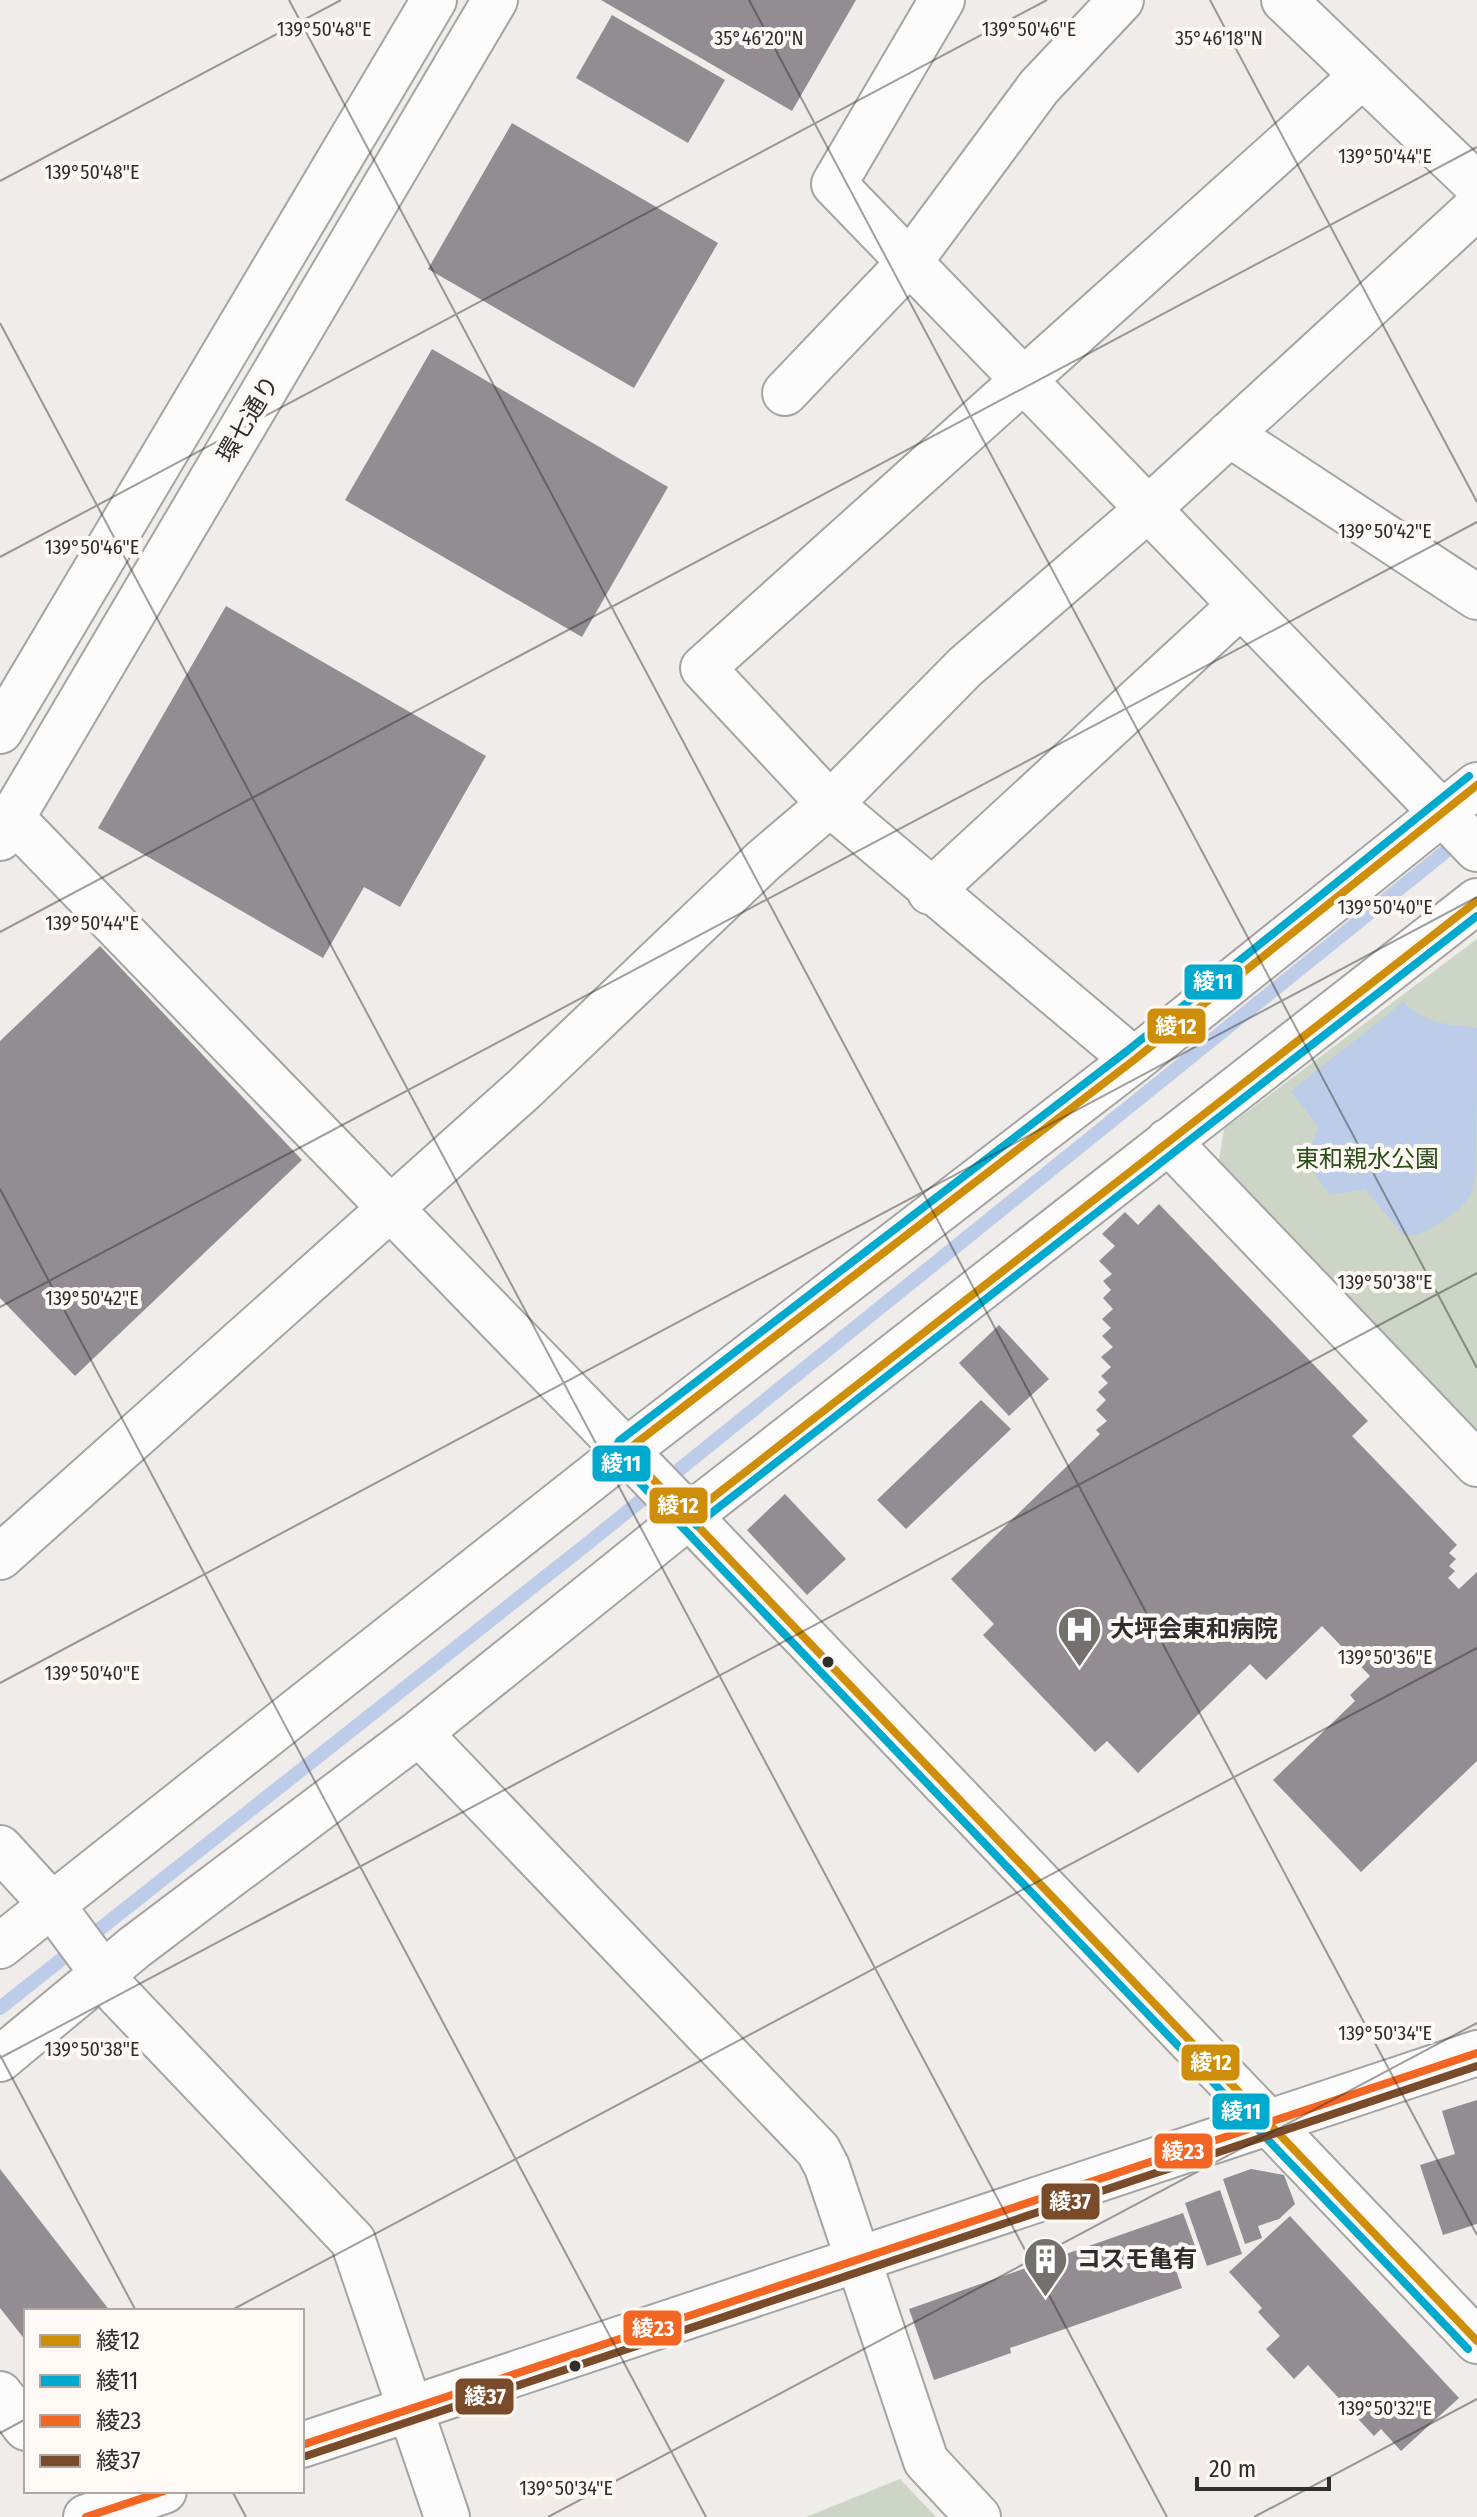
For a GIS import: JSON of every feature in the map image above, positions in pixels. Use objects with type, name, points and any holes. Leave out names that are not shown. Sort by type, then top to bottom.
[{"type":"street","points":[[0,731],[434,0]]},
{"type":"street","name":"環七通り","points":[[6,828],[495,0]]},
{"type":"street","points":[[942,0],[834,184],[908,264],[1477,849]]},
{"type":"street","points":[[785,393],[908,264],[1039,87],[1121,0]]},
{"type":"street","points":[[1284,0],[1477,185]]},
{"type":"street","points":[[1134,1060],[930,892],[830,804],[703,668],[1361,77]]},
{"type":"street","points":[[0,1557],[388,1207],[524,1089],[763,861],[830,804],[965,667],[1148,509],[1477,207]]},
{"type":"street","points":[[1229,434],[1477,597]]},
{"type":"street","points":[[930,892],[1241,605]]},
{"type":"street","points":[[0,1946],[626,1451],[1134,1060],[1477,785]]},
{"type":"street","points":[[6,828],[388,1207],[626,1451],[1477,2341]]},
{"type":"street","points":[[0,2059],[101,1976],[419,1733],[689,1516],[1477,901]]},
{"type":"street","points":[[1168,1141],[1477,1464]]},
{"type":"street","points":[[419,1733],[818,2150],[827,2167],[926,2461],[978,2517]]},
{"type":"street","points":[[0,1848],[52,1905],[101,1976],[353,2241],[447,2517]]},
{"type":"street","points":[[304,2444],[1477,2053]]},
{"type":"street","points":[[0,2394],[24,2425]]},
{"type":"street","points":[[70,2493],[77,2517]]},
{"type":"street","points":[[86,2517],[158,2493]]},
{"type":"green space","name":"東和親水公園","points":[[1477,939],[1477,1428],[1474,1432],[1219,1160],[1224,1129]]},
{"type":"green space","points":[[900,2479],[936,2517],[806,2517]]},
{"type":"water","points":[[1403,1002],[1430,1019],[1477,1028],[1476,1174],[1472,1191],[1460,1208],[1442,1222],[1422,1232],[1404,1236],[1365,1189],[1330,1195],[1306,1162],[1318,1127],[1291,1091]]},
{"type":"building","points":[[601,0],[856,0],[792,111]]},
{"type":"building","points":[[612,15],[725,80],[688,143],[576,78]]},
{"type":"building","points":[[512,123],[718,243],[634,388],[428,269]]},
{"type":"building","points":[[432,349],[668,487],[582,637],[345,500]]},
{"type":"building","points":[[226,606],[486,756],[400,907],[364,887],[323,958],[98,828]]},
{"type":"building","points":[[100,946],[302,1160],[75,1376],[0,1298],[0,1041]]},
{"type":"building","points":[[1159,1204],[1368,1421],[1352,1436],[1457,1545],[1449,1553],[1456,1559],[1449,1566],[1455,1571],[1448,1578],[1459,1589],[1477,1572],[1477,1761],[1361,1872],[1273,1780],[1355,1701],[1350,1695],[1370,1676],[1322,1626],[1266,1680],[1250,1664],[1138,1773],[1107,1741],[1095,1752],[983,1635],[994,1624],[951,1579],[1100,1434],[1096,1430],[1107,1421],[1096,1410],[1106,1400],[1098,1392],[1108,1383],[1101,1376],[1111,1367],[1101,1357],[1113,1347],[1102,1336],[1111,1328],[1102,1319],[1113,1309],[1103,1298],[1111,1290],[1103,1281],[1112,1274],[1099,1261],[1115,1246],[1102,1234],[1125,1212],[1138,1225]]},
{"type":"building","points":[[999,1325],[1049,1379],[1009,1416],[959,1363]]},
{"type":"building","points":[[981,1400],[1011,1429],[906,1529],[877,1500]]},
{"type":"building","points":[[785,1494],[846,1559],[807,1595],[747,1530]]},
{"type":"building","points":[[1477,2100],[1477,2224],[1443,2235],[1420,2165],[1455,2154],[1442,2111]]},
{"type":"building","points":[[0,2169],[108,2309],[24,2309],[24,2338],[0,2308]]},
{"type":"building","points":[[1251,2169],[1284,2175],[1295,2204],[1279,2219],[1258,2226],[1262,2238],[1245,2244],[1223,2179]]},
{"type":"building","points":[[1220,2190],[1242,2254],[1207,2266],[1185,2203]]},
{"type":"building","name":"コスモ亀有","points":[[1183,2213],[1198,2254],[1181,2260],[1185,2270],[1177,2273],[1182,2288],[1010,2348],[1011,2353],[934,2380],[909,2309]]},
{"type":"building","points":[[1290,2216],[1459,2398],[1401,2451],[1381,2429],[1374,2436],[1308,2365],[1294,2379],[1266,2349],[1280,2336],[1258,2312],[1262,2308],[1229,2272]]},
{"type":"waterway","points":[[0,2008],[592,1540],[1461,839]]},
{"type":"transit line","name":"綾11","points":[[1468,2349],[617,1459],[614,1451],[619,1441],[1127,1051],[1469,776]]},
{"type":"transit line","name":"綾12","points":[[1477,785],[1134,1060],[626,1451],[1477,2341]]},
{"type":"transit line","name":"綾12","points":[[689,1516],[1477,901]]},
{"type":"transit line","name":"綾11","points":[[696,1525],[1477,916]]},
{"type":"transit line","name":"綾23","points":[[304,2444],[1477,2053]]},
{"type":"transit line","name":"綾37","points":[[306,2456],[1477,2066]]},
{"type":"transit line","name":"綾23","points":[[86,2517],[158,2493]]},
{"type":"place","name":"大坪会東和病院","points":[[1079,1668]]},
{"type":"place","name":"コスモ亀有","points":[[1046,2298]]}]
